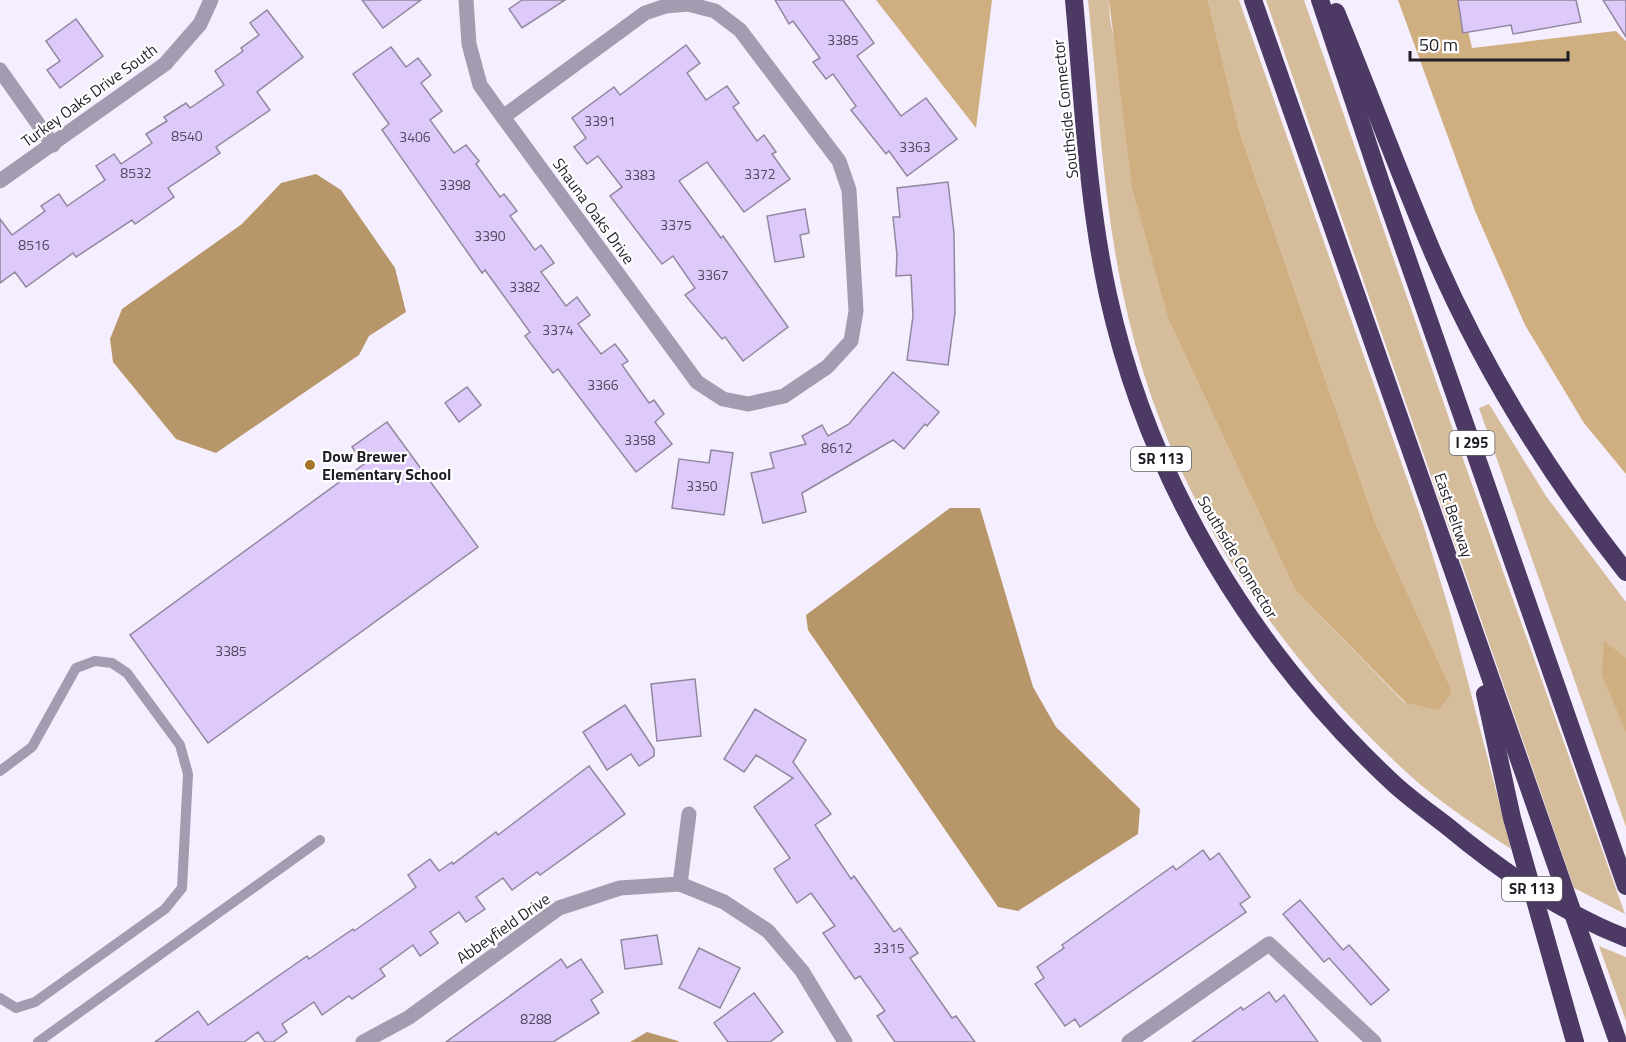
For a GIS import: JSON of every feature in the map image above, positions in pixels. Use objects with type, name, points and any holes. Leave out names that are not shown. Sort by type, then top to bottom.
[{"type":"highway","name":"Southside Connector","points":[[1074,0],[1097,232],[1108,296],[1128,369],[1162,462],[1187,516],[1277,657],[1330,720],[1393,784],[1482,855],[1536,892],[1626,938]]},
{"type":"highway","name":"East Beltway","points":[[1253,0],[1618,1042]]},
{"type":"highway","name":"I 295","points":[[1320,0],[1385,195],[1626,885]]},
{"type":"highway","points":[[1331,0],[1434,254],[1478,345],[1533,438],[1596,534],[1626,573]]},
{"type":"highway","points":[[1469,616],[1512,818],[1575,1042]]},
{"type":"street","name":"Turkey Oaks Drive South","points":[[0,181],[165,64],[200,24],[211,0]]},
{"type":"street","name":"Shauna Oaks Drive","points":[[466,0],[469,44],[480,85],[503,117],[697,382],[723,399],[748,404],[784,396],[827,367],[851,341],[856,311],[849,190],[839,161],[740,30],[715,11],[688,4],[666,6],[645,13],[503,117]]},
{"type":"street","points":[[0,70],[52,145]]},
{"type":"street","points":[[689,814],[680,884],[724,902],[768,931],[802,971],[845,1042]]},
{"type":"street","name":"Abbeyfield Drive","points":[[363,1042],[408,1018],[559,908],[620,888],[680,884]]},
{"type":"street","points":[[1129,1042],[1269,944],[1374,1042]]},
{"type":"lane","points":[[0,771],[32,747],[76,668],[95,661],[112,663],[127,673],[180,746],[188,774],[182,888],[165,909],[35,1002],[16,1008],[0,998]]},
{"type":"lane","points":[[38,1042],[320,840]]},
{"type":"shaded area","points":[[876,0],[992,0],[976,128]]},
{"type":"shaded area","points":[[1088,0],[1109,0],[1110,19],[1169,321],[1295,590],[1405,703],[1452,691],[1375,522],[1239,130],[1208,0],[1239,0],[1424,527],[1451,616],[1511,849],[1422,786],[1374,741],[1326,690],[1251,594],[1218,542],[1190,488],[1165,432],[1144,375],[1128,316],[1107,198]]},
{"type":"shaded area","points":[[1109,0],[1208,0],[1239,130],[1375,522],[1452,691],[1439,710],[1406,703],[1295,590],[1169,321],[1132,187]]},
{"type":"shaded area","points":[[1266,0],[1304,0],[1468,473],[1625,914],[1574,888]]},
{"type":"shaded area","points":[[1398,0],[1461,0],[1472,48],[1616,31],[1626,41],[1626,474],[1584,423],[1525,325],[1475,211]]},
{"type":"shaded area","points":[[316,174],[341,190],[395,268],[406,312],[369,336],[359,355],[216,453],[176,439],[113,362],[110,339],[122,309],[242,224],[281,183]]},
{"type":"shaded area","points":[[1489,404],[1546,496],[1626,602],[1626,827],[1479,408]]},
{"type":"shaded area","points":[[950,508],[980,508],[1033,687],[1056,727],[1140,809],[1138,834],[1018,911],[998,907],[808,630],[806,615]]},
{"type":"shaded area","points":[[1604,641],[1626,658],[1626,732],[1602,675]]},
{"type":"shaded area","points":[[1599,946],[1626,957],[1626,1021]]},
{"type":"shaded area","points":[[647,1032],[678,1041],[679,1042],[630,1042]]},
{"type":"building","points":[[362,0],[421,0],[383,28]]},
{"type":"building","points":[[522,0],[565,0],[522,28],[509,9]]},
{"type":"building","points":[[775,0],[843,0],[874,43],[857,56],[901,116],[926,98],[957,139],[907,176],[889,151],[886,154],[851,110],[856,106],[833,74],[826,79],[813,62],[820,58],[793,21],[789,24]]},
{"type":"building","points":[[1458,0],[1576,0],[1581,22],[1513,34],[1511,25],[1463,33]]},
{"type":"building","points":[[1603,0],[1626,0],[1626,37]]},
{"type":"building","points":[[267,10],[303,57],[257,92],[270,110],[216,147],[220,153],[168,188],[174,197],[135,224],[132,220],[76,257],[73,253],[26,287],[15,272],[0,283],[0,219],[12,235],[45,211],[41,206],[59,194],[67,206],[105,180],[96,166],[114,154],[121,164],[152,143],[146,134],[167,121],[164,117],[186,103],[190,108],[224,85],[215,71],[243,51],[241,48],[259,35],[250,23]]},
{"type":"building","points":[[76,19],[103,56],[60,88],[47,70],[60,61],[46,41]]},
{"type":"building","points":[[686,45],[700,63],[687,73],[706,100],[727,86],[739,103],[733,107],[757,141],[764,135],[776,152],[772,154],[790,179],[744,212],[707,162],[679,181],[721,238],[723,236],[788,327],[743,361],[725,337],[722,339],[685,295],[695,288],[673,256],[662,264],[610,196],[622,187],[598,156],[587,164],[574,147],[586,138],[572,118],[614,87],[620,95]]},
{"type":"building","points":[[391,47],[406,67],[418,58],[431,75],[421,83],[442,111],[430,120],[454,153],[466,145],[479,161],[476,164],[500,197],[504,194],[517,211],[510,216],[535,250],[541,245],[554,263],[541,272],[566,306],[577,297],[590,315],[578,324],[601,354],[615,344],[628,361],[622,365],[649,403],[654,400],[664,414],[655,422],[672,444],[636,472],[558,369],[553,373],[525,336],[530,332],[485,270],[482,273],[382,130],[389,124],[353,74]]},
{"type":"building","points":[[948,182],[954,233],[955,313],[948,365],[907,360],[913,316],[911,275],[896,276],[897,255],[893,217],[900,217],[897,188]]},
{"type":"building","points":[[805,209],[809,233],[800,235],[804,257],[775,262],[767,216]]},
{"type":"building","points":[[893,372],[939,412],[927,426],[925,424],[904,449],[893,440],[802,493],[806,512],[763,523],[751,473],[774,468],[770,453],[806,444],[802,436],[822,425],[828,436],[849,424]]},
{"type":"building","points":[[467,387],[481,405],[459,422],[445,403]]},
{"type":"building","points":[[387,422],[478,547],[208,743],[130,635],[364,464],[352,447]]},
{"type":"building","points":[[711,450],[733,453],[724,515],[672,508],[679,459],[709,463]]},
{"type":"building","points":[[695,679],[701,736],[657,741],[651,684]]},
{"type":"building","points":[[625,705],[654,749],[654,756],[639,766],[631,754],[607,770],[583,732]]},
{"type":"building","points":[[755,709],[806,740],[793,762],[831,814],[815,825],[851,879],[854,876],[894,932],[900,928],[918,953],[910,958],[952,1018],[956,1016],[975,1042],[895,1042],[877,1016],[885,1011],[860,976],[855,979],[823,933],[835,926],[811,893],[797,903],[774,869],[790,858],[754,807],[793,778],[756,755],[744,772],[724,759]]},
{"type":"building","points":[[589,766],[625,814],[540,875],[537,872],[512,890],[503,878],[476,897],[485,909],[466,922],[459,912],[430,932],[438,943],[420,956],[413,945],[380,969],[385,976],[352,999],[349,996],[322,1015],[314,1002],[282,1024],[287,1032],[273,1042],[265,1042],[258,1032],[244,1042],[155,1042],[198,1011],[208,1025],[307,956],[309,959],[353,929],[354,931],[411,891],[416,887],[408,875],[430,859],[439,871],[452,862],[453,864],[496,832],[498,835]]},
{"type":"building","points":[[1203,850],[1210,860],[1219,853],[1250,897],[1240,904],[1246,912],[1080,1027],[1075,1019],[1065,1026],[1035,984],[1044,978],[1037,967],[1064,948],[1062,945],[1173,866],[1176,870]]},
{"type":"building","points":[[1300,900],[1343,950],[1349,945],[1389,990],[1371,1005],[1329,958],[1324,962],[1283,914]]},
{"type":"building","points":[[657,935],[662,964],[625,969],[621,940]]},
{"type":"building","points":[[699,948],[740,968],[720,1008],[679,988]]},
{"type":"building","points":[[561,959],[567,968],[581,959],[603,992],[591,1000],[599,1013],[553,1042],[446,1042]]},
{"type":"building","points":[[1269,992],[1276,1002],[1284,995],[1318,1042],[1192,1042],[1241,1007],[1243,1010]]},
{"type":"building","points":[[754,993],[783,1032],[770,1042],[728,1042],[714,1023]]},
{"type":"place","name":"Dow Brewer Elementary School","points":[[310,465]]}]
